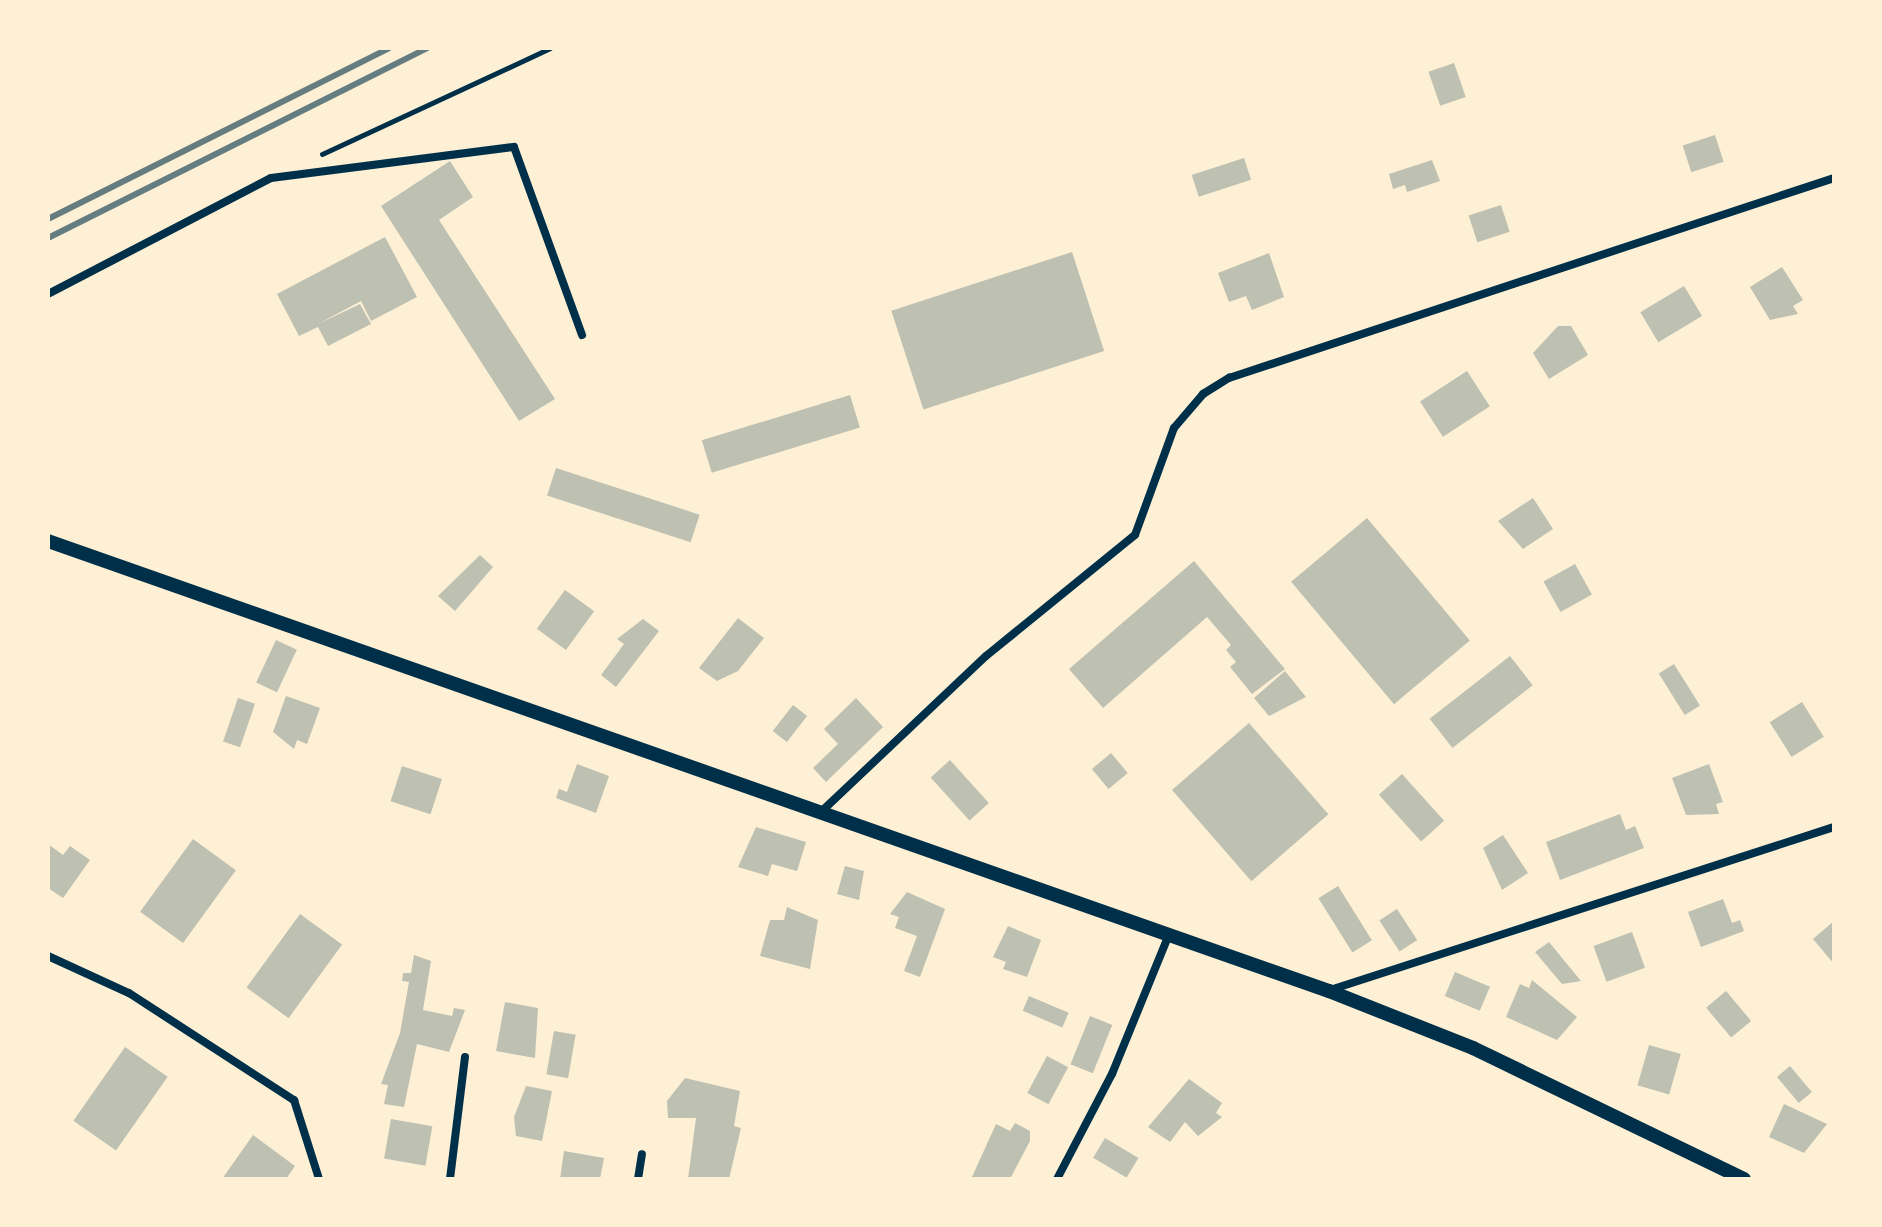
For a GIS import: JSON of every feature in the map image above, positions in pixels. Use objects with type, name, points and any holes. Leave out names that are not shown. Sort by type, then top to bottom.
[{"type":"street","points":[[48,294],[271,178],[514,147],[582,335]]},
{"type":"street","points":[[823,810],[986,656],[1135,535],[1174,428],[1203,394],[1229,378],[1834,178]]},
{"type":"street","points":[[48,541],[823,810],[1329,991],[1473,1048],[1744,1179]]},
{"type":"street","points":[[1329,991],[1834,827]]},
{"type":"street","points":[[1057,1179],[1112,1074],[1169,933]]},
{"type":"street","points":[[48,956],[129,993],[294,1100],[319,1179]]},
{"type":"street","points":[[450,1179],[465,1057]]},
{"type":"street","points":[[638,1179],[642,1154]]},
{"type":"path","points":[[312,159],[550,48]]},
{"type":"building","points":[[1454,63],[1466,97],[1440,106],[1428,72]]},
{"type":"building","points":[[1715,135],[1724,162],[1691,172],[1683,146]]},
{"type":"building","points":[[1244,158],[1251,180],[1199,197],[1192,175]]},
{"type":"building","points":[[1432,160],[1440,181],[1407,192],[1405,185],[1393,189],[1389,174]]},
{"type":"building","points":[[450,161],[473,197],[439,220],[555,399],[519,421],[381,206]]},
{"type":"building","points":[[1501,205],[1510,232],[1477,242],[1469,216]]},
{"type":"building","points":[[385,237],[417,297],[371,321],[361,301],[318,324],[360,304],[371,324],[328,346],[318,327],[299,336],[277,294]]},
{"type":"building","points":[[1072,252],[1104,351],[923,410],[891,311]]},
{"type":"building","points":[[1269,253],[1284,297],[1252,310],[1246,296],[1229,302],[1218,273]]},
{"type":"building","points":[[1782,267],[1803,300],[1793,306],[1798,314],[1770,320],[1750,287]]},
{"type":"building","points":[[1684,286],[1702,316],[1658,342],[1640,312]]},
{"type":"building","points":[[1558,326],[1571,326],[1588,355],[1549,379],[1533,353]]},
{"type":"building","points":[[1467,371],[1490,406],[1443,437],[1420,401]]},
{"type":"building","points":[[850,395],[860,428],[712,473],[702,440]]},
{"type":"building","points":[[556,468],[700,515],[691,542],[547,496]]},
{"type":"building","points":[[1533,498],[1553,529],[1523,549],[1498,521]]},
{"type":"building","points":[[1367,518],[1470,641],[1394,704],[1291,582]]},
{"type":"building","points":[[480,555],[493,567],[455,611],[438,596]]},
{"type":"building","points":[[1194,561],[1285,669],[1252,694],[1230,667],[1236,662],[1226,650],[1231,645],[1207,617],[1103,708],[1069,669]]},
{"type":"building","points":[[1575,564],[1592,595],[1560,612],[1544,581]]},
{"type":"building","points":[[565,590],[594,611],[566,650],[537,629]]},
{"type":"building","points":[[738,618],[764,638],[738,671],[717,681],[699,668]]},
{"type":"building","points":[[643,619],[659,631],[616,687],[601,675],[624,644],[617,639]]},
{"type":"building","points":[[276,640],[297,650],[277,692],[256,683]]},
{"type":"building","points":[[1510,656],[1533,685],[1452,748],[1430,719]]},
{"type":"building","points":[[1674,664],[1700,706],[1685,715],[1659,674]]},
{"type":"building","points":[[1285,671],[1306,697],[1269,716],[1254,698]]},
{"type":"building","points":[[286,696],[320,708],[307,744],[297,740],[294,749],[273,732]]},
{"type":"building","points":[[238,698],[255,704],[240,747],[223,741]]},
{"type":"building","points":[[856,698],[883,727],[826,782],[813,768],[838,744],[824,729]]},
{"type":"building","points":[[1802,702],[1824,737],[1792,757],[1770,722]]},
{"type":"building","points":[[793,705],[807,716],[787,742],[773,731]]},
{"type":"building","points":[[1249,723],[1328,814],[1251,881],[1172,790]]},
{"type":"building","points":[[1111,753],[1128,773],[1109,789],[1092,769]]},
{"type":"building","points":[[950,760],[989,803],[969,820],[931,777]]},
{"type":"building","points":[[577,764],[609,776],[596,813],[556,798],[559,789],[567,792]]},
{"type":"building","points":[[1709,764],[1723,802],[1716,804],[1719,814],[1686,815],[1672,778]]},
{"type":"building","points":[[402,766],[442,779],[431,814],[391,801]]},
{"type":"building","points":[[1402,774],[1444,821],[1421,842],[1379,795]]},
{"type":"building","points":[[1620,814],[1626,830],[1635,826],[1644,848],[1560,880],[1546,842]]},
{"type":"building","points":[[756,827],[806,842],[797,871],[772,864],[768,876],[738,867]]},
{"type":"building","points":[[1503,835],[1528,873],[1502,890],[1483,848]]},
{"type":"building","points":[[193,839],[236,870],[183,943],[140,912]]},
{"type":"building","points":[[48,844],[63,855],[70,846],[90,860],[63,898],[48,888]]},
{"type":"building","points":[[845,866],[864,871],[859,900],[837,894]]},
{"type":"building","points":[[1338,886],[1372,940],[1352,952],[1318,898]]},
{"type":"building","points":[[907,892],[945,909],[920,977],[904,971],[917,936],[895,928],[899,917],[890,914]]},
{"type":"building","points":[[1723,899],[1732,923],[1740,920],[1744,931],[1701,947],[1688,912]]},
{"type":"building","points":[[787,907],[818,920],[810,969],[760,956],[770,920],[784,920]]},
{"type":"building","points":[[1397,909],[1417,940],[1400,951],[1379,920]]},
{"type":"building","points":[[300,914],[342,945],[289,1018],[247,988]]},
{"type":"building","points":[[1834,921],[1834,964],[1813,939]]},
{"type":"building","points":[[1008,926],[1041,940],[1027,977],[1003,969],[1006,962],[993,957]]},
{"type":"building","points":[[1632,932],[1645,968],[1606,982],[1593,946]]},
{"type":"building","points":[[1549,942],[1581,981],[1562,984],[1535,952]]},
{"type":"building","points":[[414,955],[431,961],[423,1010],[452,1016],[454,1008],[465,1010],[449,1052],[417,1044],[404,1107],[384,1104],[388,1085],[381,1084],[400,1033],[409,982],[402,981],[403,973],[411,973]]},
{"type":"building","points":[[1455,972],[1490,987],[1480,1011],[1445,996]]},
{"type":"building","points":[[1532,980],[1577,1017],[1557,1040],[1506,1017],[1520,984],[1529,988]]},
{"type":"building","points":[[1726,991],[1751,1021],[1731,1038],[1706,1008]]},
{"type":"building","points":[[1029,996],[1069,1013],[1062,1028],[1023,1011]]},
{"type":"building","points":[[505,1002],[538,1008],[535,1058],[496,1051]]},
{"type":"building","points":[[1090,1016],[1112,1025],[1093,1073],[1071,1064]]},
{"type":"building","points":[[554,1031],[576,1035],[568,1078],[546,1074]]},
{"type":"building","points":[[1649,1045],[1681,1054],[1669,1094],[1637,1085]]},
{"type":"building","points":[[125,1047],[168,1077],[116,1151],[73,1121]]},
{"type":"building","points":[[1047,1056],[1068,1067],[1048,1104],[1027,1093]]},
{"type":"building","points":[[1790,1066],[1812,1092],[1799,1103],[1777,1077]]},
{"type":"building","points":[[685,1078],[740,1091],[734,1126],[741,1128],[729,1179],[688,1179],[696,1118],[668,1118],[667,1101]]},
{"type":"building","points":[[1189,1079],[1222,1103],[1216,1113],[1222,1117],[1198,1136],[1185,1122],[1170,1142],[1148,1127]]},
{"type":"building","points":[[526,1086],[552,1091],[542,1141],[516,1136],[514,1117]]},
{"type":"building","points":[[1784,1104],[1827,1124],[1804,1153],[1769,1137]]},
{"type":"building","points":[[391,1119],[432,1126],[425,1166],[384,1158]]},
{"type":"building","points":[[1015,1123],[1030,1131],[1030,1141],[1010,1179],[972,1177],[996,1124],[1010,1131]]},
{"type":"building","points":[[253,1135],[295,1166],[286,1179],[222,1179]]},
{"type":"building","points":[[1105,1138],[1138,1158],[1127,1178],[1093,1158]]},
{"type":"building","points":[[564,1151],[604,1158],[600,1179],[560,1179]]},
{"type":"railway","points":[[48,219],[389,48]]},
{"type":"railway","points":[[48,238],[427,48]]}]
